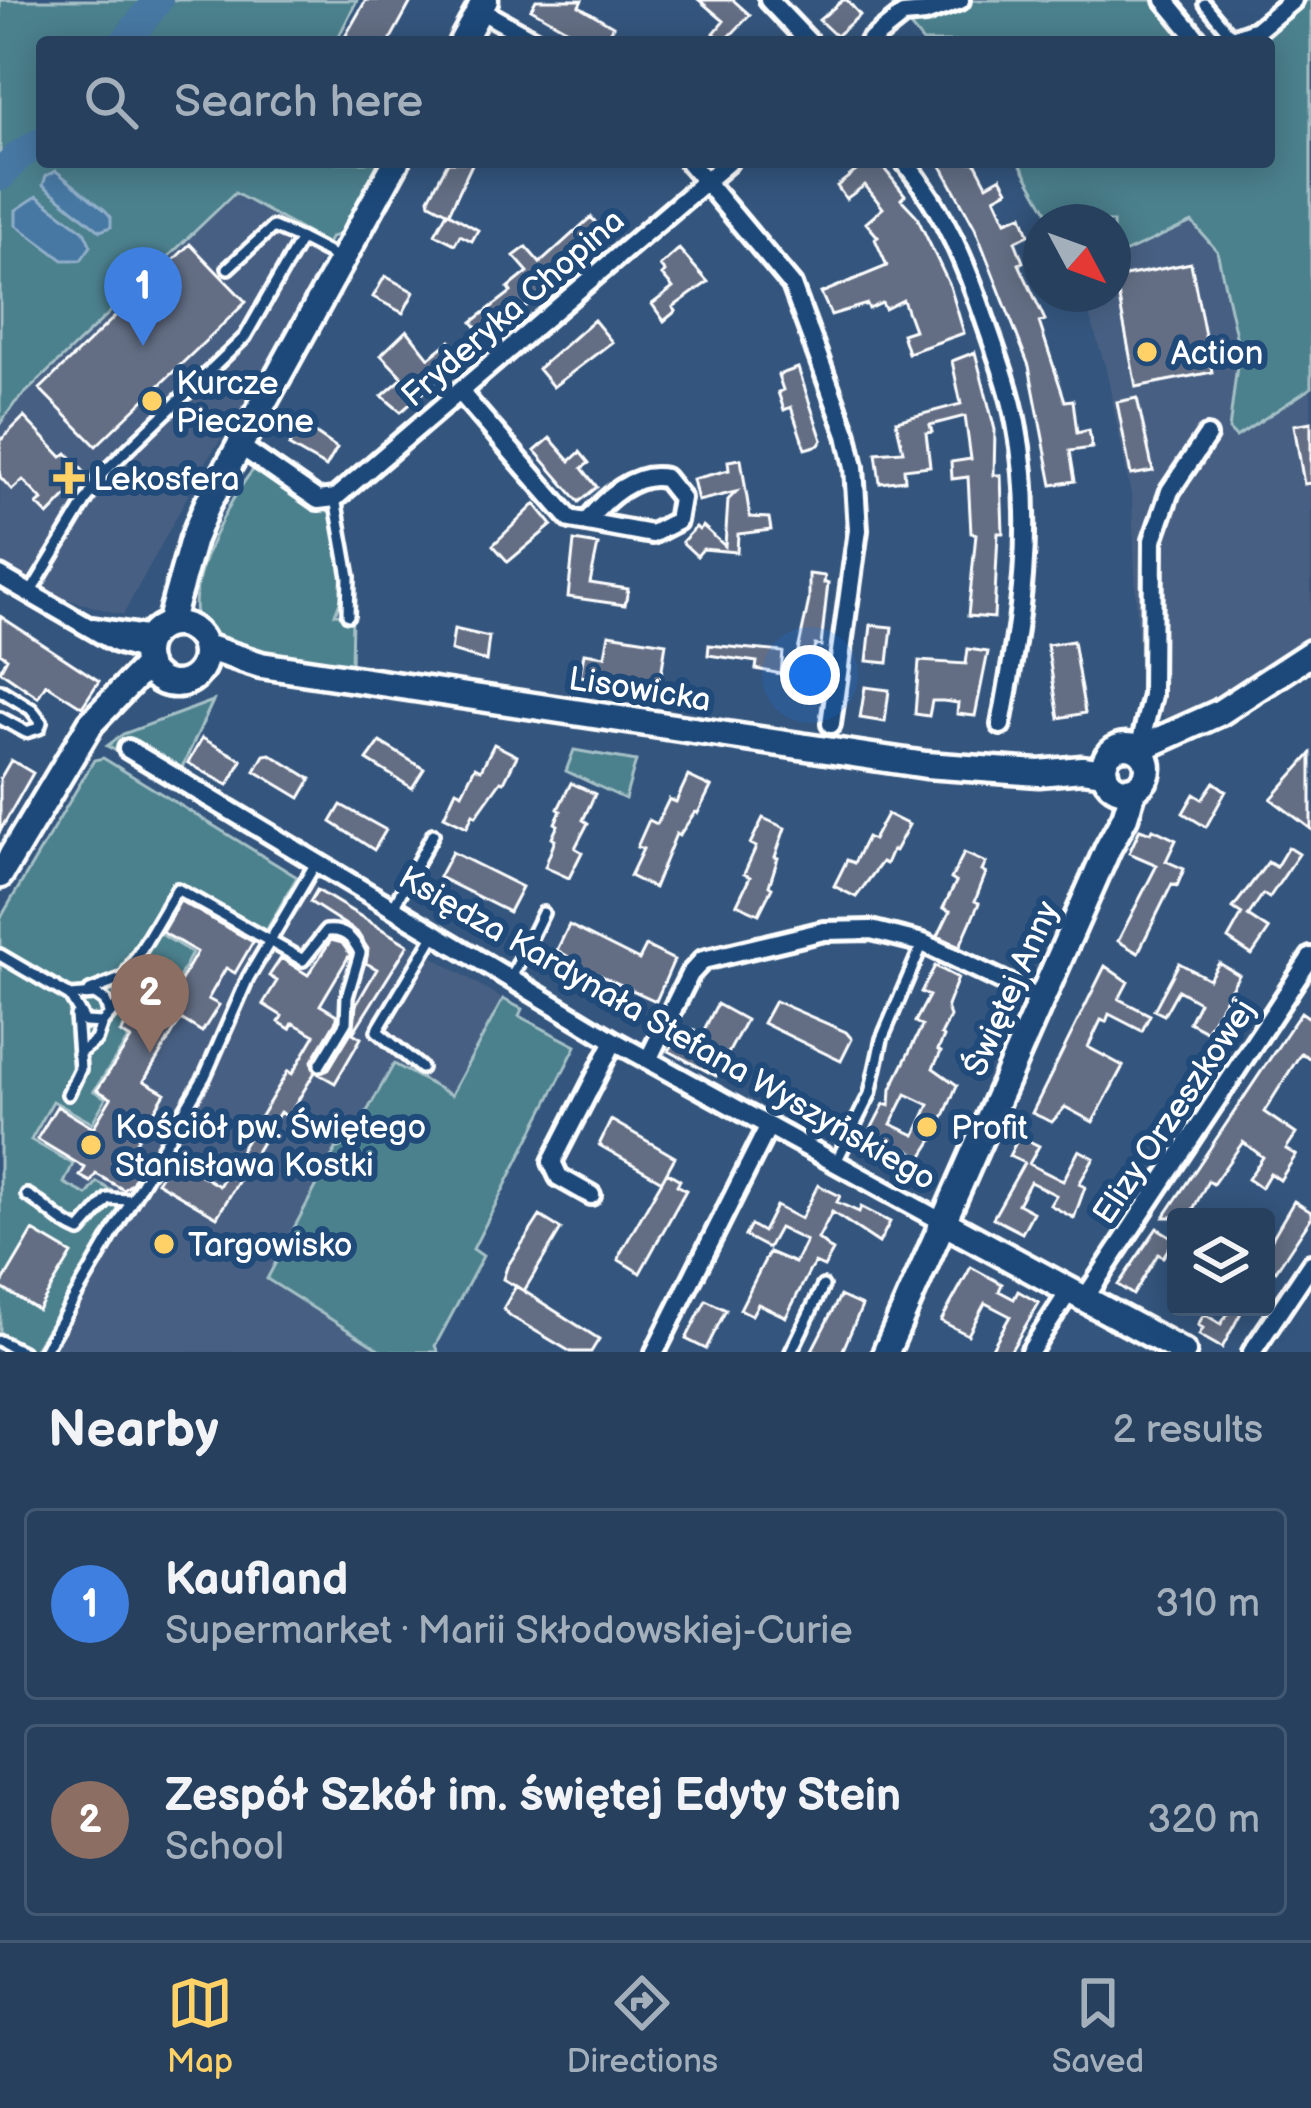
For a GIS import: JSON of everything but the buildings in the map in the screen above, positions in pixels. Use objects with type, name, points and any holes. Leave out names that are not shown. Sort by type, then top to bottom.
[{"type":"main road","points":[[465,36],[482,5]]},
{"type":"main road","points":[[0,875],[9,849],[91,723],[171,650],[186,566],[208,506],[392,168]]},
{"type":"main road","name":"Lisowicka","points":[[171,650],[231,670],[261,665],[926,765],[1039,773],[1128,761],[1246,697],[1311,653]]},
{"type":"main road","points":[[1128,761],[1311,668]]},
{"type":"main road","name":"Świętej Anny","points":[[886,1352],[1125,817],[1128,761]]},
{"type":"main road","name":"Księdza Kardynała Stefana Wyszyńskiego","points":[[943,1222],[1183,1352]]},
{"type":"street","points":[[770,0],[803,36]]},
{"type":"street","points":[[876,36],[897,18],[960,0]]},
{"type":"street","points":[[1165,0],[1195,36]]},
{"type":"street","points":[[1241,36],[1257,31],[1293,0]]},
{"type":"street","points":[[482,5],[528,36]]},
{"type":"street","points":[[694,168],[792,285],[847,435],[858,530],[831,724]]},
{"type":"street","name":"Fryderyka Chopina","points":[[335,498],[721,168]]},
{"type":"street","points":[[909,168],[962,254],[1016,421],[1025,506],[1022,610],[1001,725]]},
{"type":"street","points":[[460,392],[565,516],[598,527],[662,532],[677,521],[681,498],[665,478],[647,476],[628,484],[587,521]]},
{"type":"street","points":[[1128,761],[1151,707],[1153,540],[1170,491],[1207,436]]},
{"type":"street","points":[[240,446],[318,500],[335,498]]},
{"type":"street","points":[[0,575],[116,643],[171,650]]},
{"type":"street","points":[[1151,707],[1165,724],[1185,730]]},
{"type":"street","name":"Księdza Kardynała Stefana Wyszyńskiego","points":[[128,749],[614,1041],[943,1222]]},
{"type":"street","points":[[648,1060],[690,974],[704,960],[838,929],[872,930],[923,944],[1042,1000]]},
{"type":"street","name":"Elizy Orzeszkowej","points":[[1030,1352],[1077,1294],[1311,957]]},
{"type":"street","points":[[591,1195],[560,1178],[552,1162],[614,1041]]},
{"type":"street","points":[[655,1352],[768,1127]]},
{"type":"street","points":[[1252,1352],[1311,1264]]},
{"type":"lane","points":[[1205,4],[1226,36]]},
{"type":"lane","points":[[229,268],[273,226],[341,260]]},
{"type":"lane","points":[[29,595],[102,474],[245,338],[301,238]]},
{"type":"lane","points":[[335,498],[349,577],[348,615]]},
{"type":"lane","points":[[0,690],[31,709],[41,722],[39,728],[26,732],[0,718]]},
{"type":"lane","points":[[392,909],[433,833]]},
{"type":"lane","points":[[43,1352],[205,1076],[240,993],[316,863]]},
{"type":"lane","points":[[78,1054],[96,1040],[105,1017],[122,1000],[124,978],[177,889],[303,960]]},
{"type":"lane","points":[[510,979],[543,913]]},
{"type":"lane","points":[[295,974],[326,932],[337,930],[353,940],[360,953],[347,997],[346,1022],[320,1065]]},
{"type":"lane","points":[[422,1068],[376,1030],[435,934]]},
{"type":"lane","points":[[835,1164],[870,1094],[882,1039],[923,944]]},
{"type":"lane","points":[[0,955],[70,996],[79,1076],[68,1094]]},
{"type":"lane","points":[[70,996],[124,978]]},
{"type":"lane","points":[[85,993],[101,996],[105,1017]]},
{"type":"lane","points":[[75,1011],[85,1022],[105,1017]]},
{"type":"lane","points":[[27,1195],[80,1231],[108,1199],[132,1200]]},
{"type":"lane","points":[[791,1352],[823,1286]]},
{"type":"lane","points":[[0,1340],[22,1352]]},
{"type":"shaded area","points":[[56,171],[105,210],[111,227],[100,231],[43,185],[46,176]]},
{"type":"shaded area","points":[[236,193],[330,245],[313,274],[318,277],[252,395],[209,457],[123,615],[59,597],[0,561],[0,424],[15,403]]},
{"type":"shaded area","points":[[37,196],[84,231],[91,246],[81,260],[63,260],[16,225],[16,210]]},
{"type":"shaded area","points":[[1217,212],[1311,387],[1311,646],[1260,680],[1174,724],[1160,713],[1159,698],[1140,698],[1132,500],[1106,369],[1089,312],[1131,312],[1131,238]]},
{"type":"shaded area","points":[[103,758],[503,999],[451,1095],[393,1064],[349,1143],[336,1149],[268,1278],[383,1352],[0,1352],[0,919],[94,760]]},
{"type":"green space","points":[[0,0],[357,0],[339,36],[36,36],[36,168],[380,168],[343,234],[331,237],[327,244],[235,193],[15,403],[0,424]]},
{"type":"green space","points":[[888,0],[1153,0],[1180,36],[918,36]]},
{"type":"green space","points":[[1301,0],[1311,0],[1311,388],[1236,437],[1229,430],[1239,349],[1217,251],[1192,222],[1131,250],[1131,204],[1043,204],[1022,168],[1275,168],[1275,36],[1267,36],[1293,14]]},
{"type":"green space","points":[[253,470],[332,513],[345,589],[335,614],[352,615],[351,668],[295,662],[211,639],[198,621],[195,599],[205,560],[233,499]]},
{"type":"green space","points":[[213,701],[180,772],[107,746],[123,734]]},
{"type":"green space","points":[[574,750],[636,761],[625,799],[566,771]]},
{"type":"green space","points":[[103,758],[297,877],[259,943],[179,897],[159,933],[192,953],[179,978],[165,972],[138,1024],[128,1020],[120,1033],[129,1038],[94,1091],[106,1098],[92,1123],[53,1101],[31,1140],[73,1164],[64,1183],[87,1195],[97,1182],[127,1200],[33,1352],[0,1334],[0,919],[94,760]]},
{"type":"green space","points":[[503,999],[522,1009],[519,1016],[576,1046],[473,1249],[483,1256],[435,1346],[438,1352],[383,1352],[267,1279],[336,1149],[349,1143],[394,1064],[451,1095]]},
{"type":"waterway","points":[[130,36],[158,0]]},
{"type":"waterway","points":[[0,176],[18,156],[36,146]]},
{"type":"place","name":"Kaufland","points":[[143,346]]},
{"type":"place","name":"Action","points":[[1147,352]]},
{"type":"place","name":"Kurcze Pieczone","points":[[152,401]]},
{"type":"place","name":"Lekosfera","points":[[69,478]]},
{"type":"place","name":"Zespół Szkół im. świętej Edyty Stein","points":[[150,1053]]},
{"type":"place","name":"Profit","points":[[927,1127]]},
{"type":"place","name":"Kościół pw. Świętego Stanisława Kostki","points":[[91,1145]]},
{"type":"place","name":"Targowisko","points":[[164,1244]]}]
